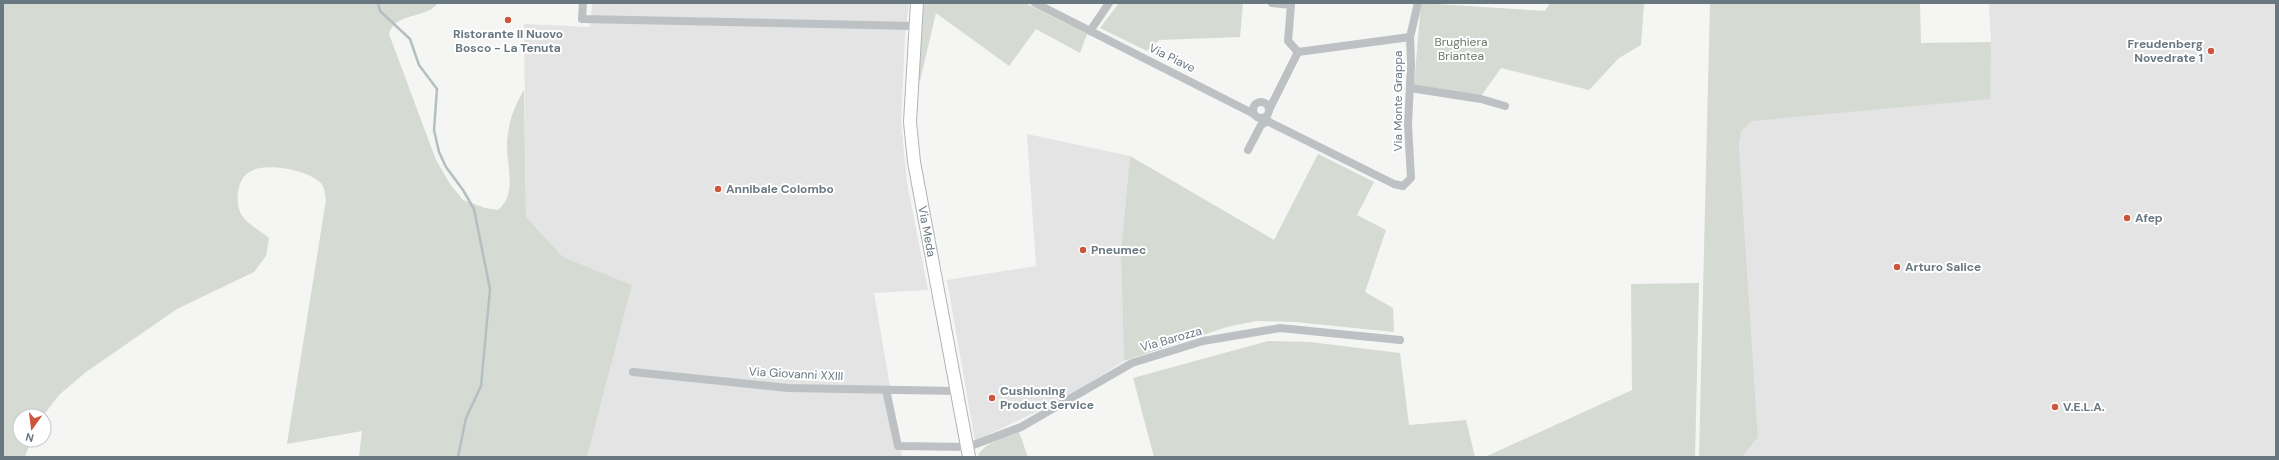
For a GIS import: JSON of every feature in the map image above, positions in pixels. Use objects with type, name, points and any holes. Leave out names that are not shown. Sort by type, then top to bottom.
[{"type":"street","points":[[583,3],[582,19],[914,26]]},
{"type":"street","name":"Via Meda","points":[[917,3],[914,26],[910,122],[914,162],[968,452]]},
{"type":"street","name":"Via Piave","points":[[1035,3],[1245,108],[1264,113],[1394,184]]},
{"type":"street","points":[[1090,31],[1109,3]]},
{"type":"street","points":[[1272,3],[1291,6],[1288,41],[1298,52]]},
{"type":"street","name":"Via Monte Grappa","points":[[1394,184],[1403,186],[1411,178],[1408,125],[1410,37],[1418,3]]},
{"type":"street","points":[[1298,52],[1410,37]]},
{"type":"street","points":[[1248,150],[1261,125],[1264,113],[1298,52]]},
{"type":"street","points":[[1410,88],[1481,98],[1505,106]]},
{"type":"street","points":[[1245,108],[1260,102],[1264,113]]},
{"type":"street","name":"Via Barozza","points":[[968,452],[1021,427],[1132,363],[1203,341],[1280,328],[1400,340]]},
{"type":"street","name":"Via Giovanni XXIII","points":[[633,372],[788,388],[957,391]]},
{"type":"street","points":[[886,390],[895,446],[968,452]]},
{"type":"shaded area","points":[[592,3],[909,3],[905,36],[901,122],[907,183],[928,290],[874,293],[902,457],[587,457],[632,285],[563,257],[526,217],[524,24],[590,27]]},
{"type":"shaded area","points":[[1989,3],[2276,3],[2276,457],[1742,457],[1758,437],[1739,146],[1741,131],[1752,121],[1991,42]]},
{"type":"shaded area","points":[[1027,134],[1130,156],[1121,252],[1124,361],[1065,398],[975,441],[947,280],[1036,266]]},
{"type":"green space","points":[[3,3],[438,3],[426,12],[397,22],[392,27],[389,34],[436,160],[450,184],[463,200],[485,208],[498,210],[504,203],[508,196],[510,179],[507,143],[510,122],[514,109],[524,90],[526,217],[563,257],[632,285],[587,457],[359,457],[362,431],[287,444],[326,200],[321,183],[307,174],[277,167],[258,168],[246,174],[242,179],[238,192],[238,206],[243,217],[269,238],[266,256],[254,272],[177,309],[86,372],[59,395],[49,408],[12,408],[12,448],[28,448],[25,457],[3,457]]},
{"type":"green space","points":[[924,3],[1025,3],[1087,34],[1080,53],[1036,29],[1009,66],[936,13],[920,81],[915,79]]},
{"type":"green space","points":[[1119,3],[1243,3],[1240,37],[1159,40],[1147,51],[1100,28]]},
{"type":"green space","name":"Brughiera Briantea","points":[[1421,3],[1545,11],[1550,3],[1644,3],[1641,45],[1619,58],[1589,90],[1501,68],[1481,96],[1414,85]]},
{"type":"green space","points":[[1710,3],[1920,3],[1921,43],[1991,42],[1990,99],[1752,121],[1741,131],[1739,146],[1758,437],[1742,457],[1699,457]]},
{"type":"green space","points":[[1318,154],[1374,182],[1357,215],[1386,230],[1365,292],[1393,308],[1394,332],[1295,322],[1256,321],[1227,327],[1124,361],[1121,252],[1130,156],[1274,240]]},
{"type":"green space","points":[[1699,283],[1695,457],[1485,457],[1632,390],[1631,284]]},
{"type":"green space","points":[[1268,341],[1310,342],[1400,353],[1409,425],[1466,420],[1475,457],[1154,457],[1133,378]]},
{"type":"green space","points":[[1019,432],[1028,457],[978,457],[980,452],[989,444]]},
{"type":"waterway","points":[[378,3],[380,11],[410,39],[419,65],[437,89],[434,130],[439,152],[446,167],[463,190],[474,209],[490,289],[481,386],[466,418],[458,457]]},
{"type":"place","name":"Ristorante Il Nuovo Bosco - La Tenuta","points":[[508,20]]},
{"type":"place","name":"Freudenberg Novedrate 1","points":[[2211,51]]},
{"type":"place","name":"Annibale Colombo","points":[[718,189]]},
{"type":"place","name":"Afep","points":[[2127,218]]},
{"type":"place","name":"Pneumec","points":[[1083,250]]},
{"type":"place","name":"Arturo Salice","points":[[1897,267]]},
{"type":"place","name":"Cushioning Product Service","points":[[992,398]]},
{"type":"place","name":"V.E.L.A.","points":[[2055,407]]}]
